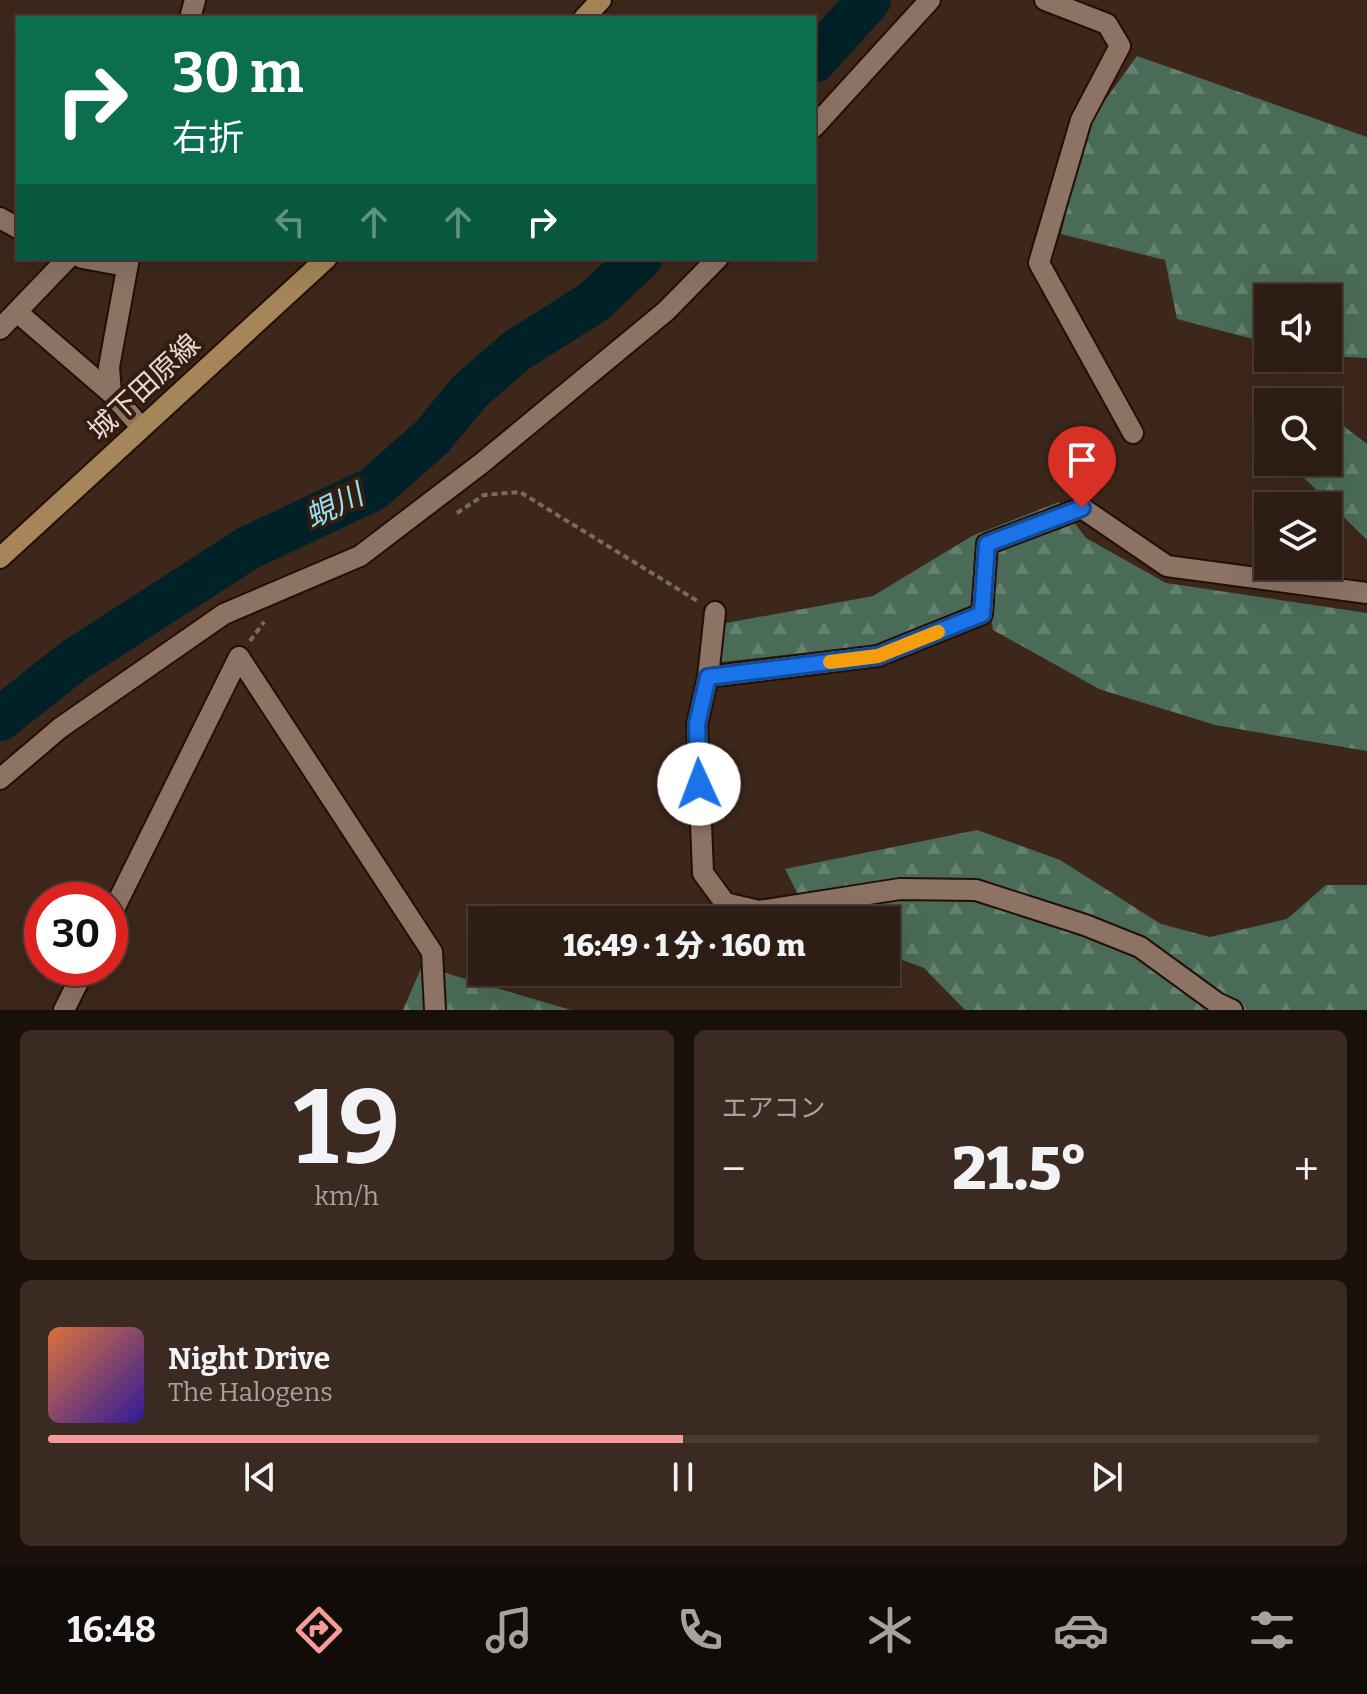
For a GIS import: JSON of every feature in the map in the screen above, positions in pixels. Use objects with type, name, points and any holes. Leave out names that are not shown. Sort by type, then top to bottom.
[{"type":"main road","name":"城下田原線","points":[[0,558],[325,260]]},
{"type":"street","points":[[816,125],[930,0]]},
{"type":"street","points":[[1045,0],[1107,24],[1120,46],[1081,120],[1039,263],[1133,433]]},
{"type":"street","points":[[0,329],[66,260]]},
{"type":"street","points":[[104,260],[127,262],[109,367],[111,393]]},
{"type":"street","points":[[0,779],[60,728],[224,614],[360,556],[482,463],[654,321],[716,260]]},
{"type":"street","points":[[17,312],[111,393],[141,427]]},
{"type":"street","points":[[708,677],[878,656],[982,614],[987,544],[1082,508],[1167,566],[1367,593]]},
{"type":"street","points":[[715,612],[708,677],[697,724],[703,873],[725,903],[759,911],[900,889],[976,890],[1085,925],[1140,947],[1217,1003],[1232,1010]]},
{"type":"street","points":[[127,882],[239,657],[432,952],[435,1010]]},
{"type":"street","points":[[64,1010],[76,986]]},
{"type":"path","points":[[449,518],[484,495],[520,492],[715,612]]},
{"type":"green space","points":[[1137,56],[1367,137],[1367,358],[1342,357],[1342,284],[1254,284],[1254,339],[1177,319],[1165,260],[1061,234],[1087,125]]},
{"type":"green space","points":[[1342,425],[1367,444],[1367,540],[1342,515],[1342,492],[1318,492],[1302,476],[1342,476]]},
{"type":"green space","points":[[1059,502],[1086,538],[1166,583],[1367,613],[1367,751],[1215,725],[1099,689],[993,630],[989,603],[875,645],[713,663],[726,623],[873,596],[972,536]]},
{"type":"green space","points":[[977,830],[1060,860],[1161,924],[1210,937],[1287,919],[1326,885],[1367,885],[1367,1010],[965,1010],[924,968],[900,959],[900,906],[804,906],[785,869]]},
{"type":"green space","points":[[422,966],[468,980],[468,986],[490,986],[571,1010],[403,1010]]},
{"type":"waterway","name":"蜆川","points":[[816,59],[869,0]]},
{"type":"waterway","name":"蜆川","points":[[0,719],[73,661],[248,548],[373,489],[432,437],[470,391],[516,351],[595,301],[638,260]]},
{"type":"slow traffic","points":[[830,662],[878,656],[938,632]]},
{"type":"route","points":[[699,784],[697,724],[708,677],[878,656],[982,614],[987,544],[1082,508]]}]
